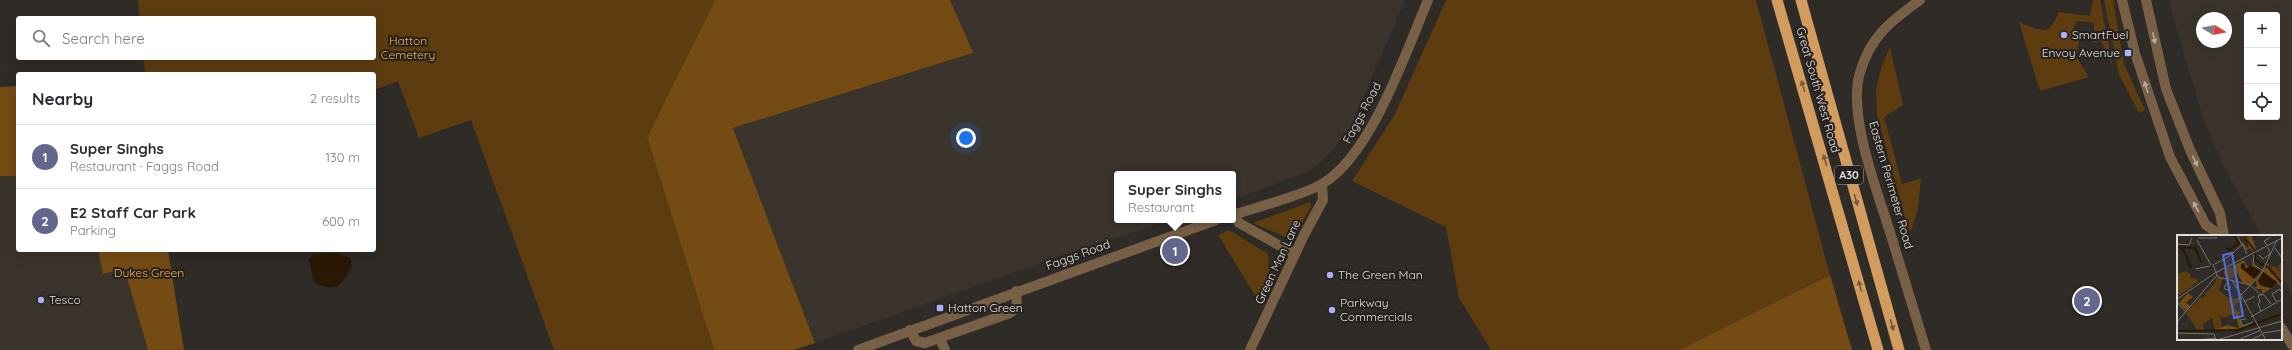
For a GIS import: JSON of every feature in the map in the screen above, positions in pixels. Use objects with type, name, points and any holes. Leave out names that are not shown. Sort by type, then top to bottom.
[{"type":"highway","name":"Great South West Road","points":[[1778,0],[1878,350]]},
{"type":"highway","name":"Great South West Road","points":[[1801,0],[1899,350]]},
{"type":"street","name":"Faggs Road","points":[[1236,214],[1322,184],[1343,168],[1367,136],[1398,72],[1428,0]]},
{"type":"street","name":"Eastern Perimeter Road","points":[[1920,0],[1882,30],[1873,42],[1859,76],[1857,96],[1859,119],[1874,181],[1926,350]]},
{"type":"street","points":[[2122,0],[2135,53],[2170,157],[2206,225],[2221,235]]},
{"type":"street","points":[[2146,0],[2166,89],[2190,150],[2220,213],[2222,235]]},
{"type":"street","name":"Green Man Lane","points":[[1250,350],[1295,254],[1323,200],[1322,184]]},
{"type":"street","points":[[1236,220],[1239,224],[1295,254]]},
{"type":"street","name":"Faggs Road","points":[[858,350],[1016,291],[1208,223]]},
{"type":"street","points":[[910,330],[913,338],[920,342],[940,339],[1010,313],[1017,308],[1016,291]]},
{"type":"street","points":[[2282,329],[2292,345]]},
{"type":"street","points":[[940,339],[945,350]]},
{"type":"shaded area","points":[[950,0],[1405,0],[1349,130],[1325,158],[1309,171],[1236,199],[1236,171],[1114,171],[1114,223],[1163,223],[1083,248],[815,343],[733,128],[972,54]]},
{"type":"shaded area","points":[[2170,0],[2292,0],[2292,294],[2282,276],[2282,235],[2260,235],[2224,166],[2205,124],[2173,17]]},
{"type":"shaded area","name":"Tesco","points":[[0,176],[16,176],[16,252],[98,252],[103,274],[124,268],[148,350],[0,350]]},
{"type":"shaded area","points":[[337,253],[350,258],[352,266],[342,283],[338,286],[328,287],[321,286],[314,282],[309,259],[314,254]]},
{"type":"green space","name":"Hatton Cemetery","points":[[138,0],[715,0],[647,137],[714,350],[554,350],[471,120],[419,138],[398,81],[376,89],[376,72],[145,72],[143,60],[376,60],[376,16],[139,16]]},
{"type":"green space","points":[[715,0],[950,0],[973,53],[733,128],[815,343],[793,350],[714,350],[647,137]]},
{"type":"green space","points":[[1446,0],[1756,0],[1830,275],[1681,350],[1491,350],[1459,298],[1446,227],[1352,181],[1395,114]]},
{"type":"green space","points":[[2093,0],[2100,0],[2113,67],[2101,41],[2094,43],[2094,23],[2077,21],[2073,29],[2081,31],[2076,56],[2089,77],[2040,91],[2019,22],[2039,30],[2048,29],[2059,12],[2090,16]]},
{"type":"green space","points":[[2104,0],[2113,0],[2124,64],[2145,110],[2139,113],[2119,74]]},
{"type":"green space","points":[[1890,47],[1903,105],[1884,117],[1902,184],[1921,178],[1918,209],[1911,231],[1908,228],[1877,115],[1876,91],[1881,68]]},
{"type":"green space","points":[[16,86],[16,176],[0,176],[0,87]]},
{"type":"green space","points":[[1310,202],[1311,207],[1293,237],[1288,238],[1253,223]]},
{"type":"green space","points":[[1229,230],[1268,254],[1269,273],[1258,300],[1218,235]]},
{"type":"green space","name":"Dukes Green","points":[[98,252],[168,252],[184,350],[148,350],[124,268],[103,274]]},
{"type":"green space","points":[[1830,275],[1852,350],[1680,350]]},
{"type":"place","name":"SmartFuel","points":[[2064,35]]},
{"type":"place","name":"Envoy Avenue","points":[[2128,53]]},
{"type":"place","name":"Super Singhs","points":[[1175,251]]},
{"type":"place","name":"The Green Man","points":[[1330,275]]},
{"type":"place","name":"Tesco","points":[[41,300]]},
{"type":"place","name":"E2 Staff Car Park","points":[[2087,301]]},
{"type":"place","name":"Hatton Green","points":[[940,308]]},
{"type":"place","name":"Parkway Commercials","points":[[1332,310]]}]
